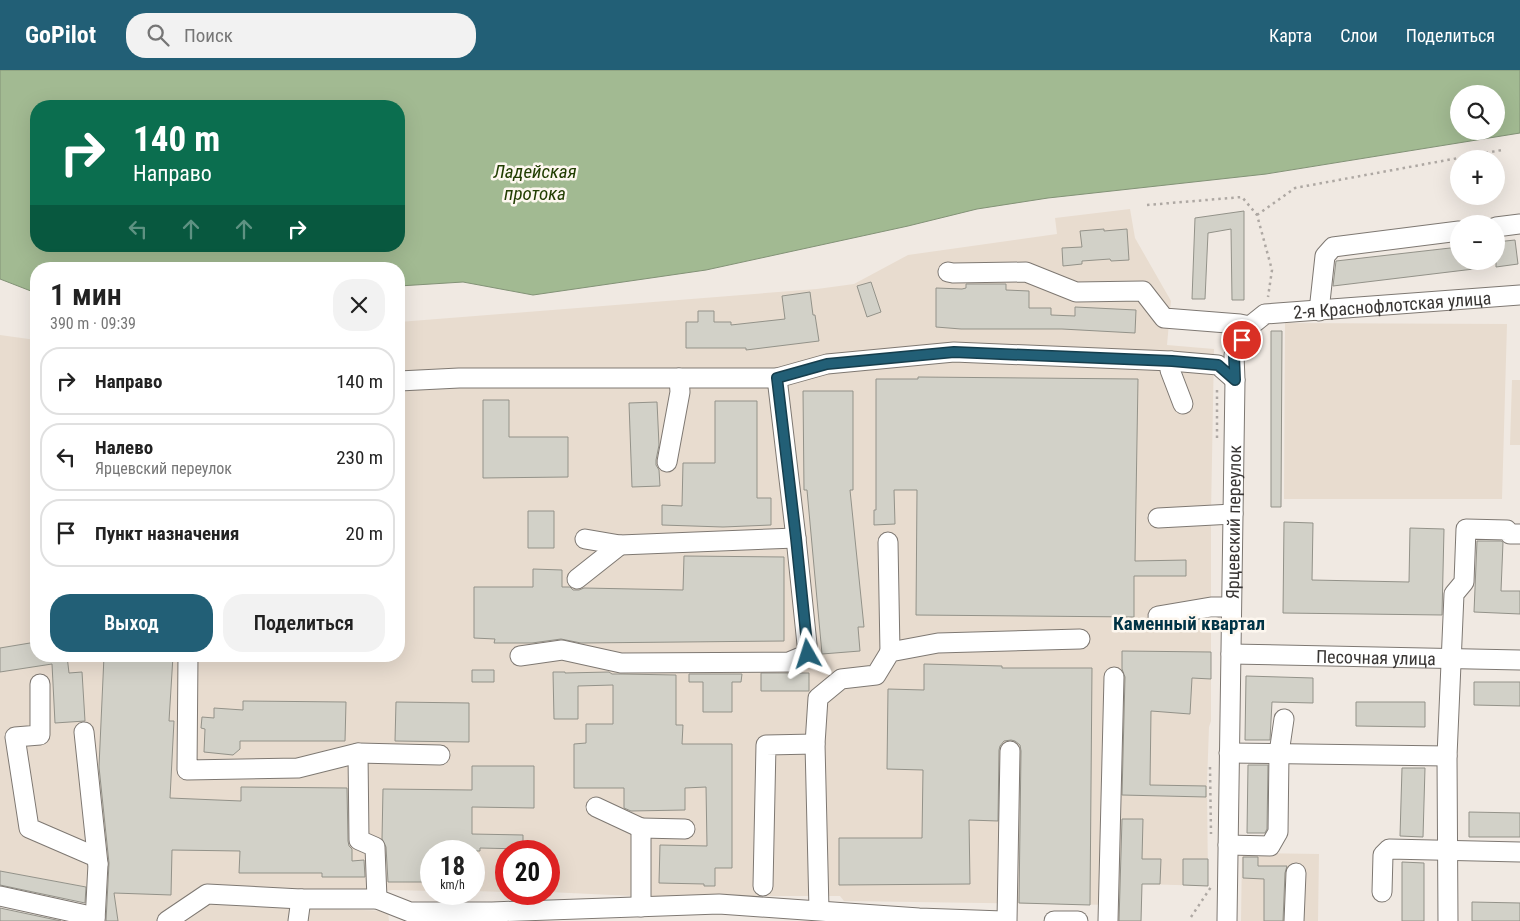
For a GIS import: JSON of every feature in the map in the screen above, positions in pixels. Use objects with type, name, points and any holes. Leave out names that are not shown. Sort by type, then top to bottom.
[{"type":"street","points":[[1505,226],[1520,224]]},
{"type":"street","points":[[1318,311],[1325,256],[1333,248],[1450,233]]},
{"type":"street","points":[[948,272],[1026,272],[1076,292],[1143,291],[1164,318],[1250,326]]},
{"type":"street","name":"2-я Краснофлотская улица","points":[[1264,314],[1520,295]]},
{"type":"street","name":"Ярцевский переулок","points":[[1227,921],[1234,355],[1250,326],[1264,314]]},
{"type":"street","points":[[405,381],[468,378],[777,378],[827,364],[954,352],[1172,361],[1218,365],[1235,380]]},
{"type":"street","points":[[1172,361],[1170,370],[1183,404]]},
{"type":"street","points":[[667,462],[680,392],[679,378]]},
{"type":"street","points":[[520,656],[562,650],[621,663],[789,662],[808,654],[777,378]]},
{"type":"street","points":[[1158,518],[1233,514]]},
{"type":"street","points":[[1448,921],[1447,756],[1451,658],[1454,594],[1464,582],[1466,529],[1507,530],[1510,534],[1520,534]]},
{"type":"street","points":[[585,539],[620,545],[796,538]]},
{"type":"street","points":[[811,914],[815,744],[818,698],[841,679],[876,675],[890,652],[888,542]]},
{"type":"street","points":[[577,579],[620,545]]},
{"type":"street","points":[[1158,616],[1211,607],[1231,607]]},
{"type":"street","points":[[890,652],[938,643],[1080,639]]},
{"type":"street","name":"Песочная улица","points":[[1231,654],[1520,660]]},
{"type":"street","points":[[188,662],[187,770],[298,768],[358,753],[440,755]]},
{"type":"street","points":[[1108,921],[1114,677]]},
{"type":"street","points":[[40,684],[40,735],[8,736],[29,828],[96,857]]},
{"type":"street","points":[[1228,845],[1270,846],[1278,832],[1279,753],[1284,719]]},
{"type":"street","points":[[0,896],[95,919],[98,864],[84,732]]},
{"type":"street","points":[[763,886],[766,745],[815,744]]},
{"type":"street","points":[[167,921],[208,894],[378,899],[410,916],[492,917],[719,904],[811,914],[1005,921],[1010,751]]},
{"type":"street","points":[[1229,752],[1447,756]]},
{"type":"street","points":[[358,753],[359,840],[376,848],[378,899]]},
{"type":"street","points":[[596,807],[641,828],[685,829]]},
{"type":"street","points":[[641,828],[641,908]]},
{"type":"street","points":[[1382,892],[1383,855],[1389,849],[1520,852]]},
{"type":"street","points":[[1294,921],[1296,873]]},
{"type":"street","points":[[298,921],[301,898]]},
{"type":"street","points":[[1054,921],[1078,921]]},
{"type":"path","points":[[1257,215],[1295,188],[1450,160]]},
{"type":"path","points":[[1147,205],[1242,196],[1257,215],[1272,270],[1264,314]]},
{"type":"path","points":[[1210,766],[1211,836]]},
{"type":"path","points":[[1191,917],[1212,886]]},
{"type":"shaded area","points":[[1130,209],[1135,238],[1171,301],[1167,345],[1214,349],[1211,514],[1211,721],[1209,727],[1207,783],[1208,886],[1142,884],[1141,921],[1116,921],[1117,905],[844,901],[840,896],[633,896],[560,893],[560,840],[495,840],[495,892],[485,891],[485,840],[420,840],[420,891],[392,890],[287,907],[388,911],[389,921],[118,921],[114,894],[99,897],[88,887],[0,871],[0,335],[30,339],[30,662],[405,662],[405,322],[817,289],[854,284],[908,255],[1057,234],[1055,218]]},
{"type":"shaded area","points":[[1285,323],[1507,324],[1502,499],[1284,499]]},
{"type":"shaded area","points":[[1512,380],[1520,380],[1520,445],[1510,445]]},
{"type":"shaded area","points":[[1242,853],[1319,854],[1318,921],[1241,921]]},
{"type":"water","name":"Ладейская протока","points":[[0,70],[1520,70],[1520,133],[1505,135],[1505,85],[1450,85],[1450,140],[1477,140],[1266,174],[1048,198],[977,209],[706,270],[533,295],[463,282],[405,286],[405,262],[30,262],[30,291],[0,279]]},
{"type":"building","points":[[1244,211],[1244,300],[1232,300],[1231,229],[1208,233],[1205,299],[1192,299],[1195,218]]},
{"type":"building","points":[[1104,229],[1104,231],[1127,229],[1129,260],[1082,261],[1082,264],[1063,266],[1062,248],[1082,247],[1080,231]]},
{"type":"building","points":[[1515,240],[1518,264],[1505,266],[1505,241]]},
{"type":"building","points":[[1450,248],[1450,270],[1465,270],[1333,286],[1336,261]]},
{"type":"building","points":[[871,282],[881,312],[867,317],[857,286]]},
{"type":"building","points":[[966,284],[1006,284],[1006,290],[1029,291],[1029,308],[1051,308],[1051,315],[1075,316],[1075,307],[1136,310],[1135,333],[1062,329],[961,329],[936,327],[936,288],[962,289],[966,288]]},
{"type":"building","points":[[810,292],[819,341],[746,350],[746,348],[686,348],[686,322],[698,322],[698,311],[714,311],[714,322],[731,322],[731,325],[785,319],[782,296]]},
{"type":"building","points":[[1271,331],[1282,331],[1281,507],[1271,507]]},
{"type":"building","points":[[918,377],[1138,379],[1135,561],[1186,560],[1186,576],[1134,576],[1134,617],[916,615],[917,490],[894,490],[895,524],[874,525],[874,510],[876,510],[876,379],[918,379]]},
{"type":"building","points":[[803,391],[853,391],[853,490],[850,490],[864,627],[858,627],[860,651],[822,654],[807,490],[804,490]]},
{"type":"building","points":[[483,400],[509,400],[509,437],[568,437],[568,477],[483,478]]},
{"type":"building","points":[[715,401],[757,401],[757,498],[771,498],[771,525],[723,527],[662,525],[662,505],[682,506],[683,463],[715,463]]},
{"type":"building","points":[[657,402],[659,445],[656,465],[659,470],[660,486],[632,487],[629,403]]},
{"type":"building","points":[[528,511],[554,511],[554,548],[528,548]]},
{"type":"building","points":[[1284,522],[1313,523],[1312,580],[1409,582],[1410,528],[1444,529],[1442,615],[1283,613]]},
{"type":"building","points":[[1477,541],[1503,542],[1501,591],[1520,591],[1520,614],[1474,612]]},
{"type":"building","points":[[684,556],[784,557],[784,641],[581,643],[561,639],[532,643],[494,643],[495,639],[474,638],[474,587],[533,587],[533,569],[562,570],[562,587],[570,587],[573,590],[584,588],[683,590]]},
{"type":"building","points":[[30,643],[30,662],[68,662],[69,673],[82,672],[85,721],[55,723],[52,664],[0,672],[0,648]]},
{"type":"building","points":[[1122,651],[1211,652],[1211,679],[1192,678],[1190,714],[1151,711],[1150,785],[1206,786],[1206,797],[1122,795],[1125,677],[1122,669]]},
{"type":"building","points":[[104,662],[173,662],[169,721],[174,721],[170,798],[241,801],[241,787],[347,788],[348,841],[352,849],[352,861],[364,860],[365,877],[322,877],[322,873],[239,873],[240,851],[172,850],[171,895],[114,893],[118,921],[106,921],[109,863],[99,767]]},
{"type":"building","points":[[924,664],[1002,666],[1002,668],[1092,668],[1090,905],[1019,903],[1021,751],[1020,745],[1011,740],[1004,741],[999,750],[998,821],[969,820],[970,884],[839,885],[839,838],[922,838],[923,770],[887,769],[888,689],[924,690]]},
{"type":"building","points":[[472,670],[494,670],[494,682],[472,682]]},
{"type":"building","points":[[553,672],[676,675],[676,725],[683,725],[682,744],[732,744],[732,868],[715,868],[715,886],[659,883],[660,845],[707,846],[706,787],[685,788],[685,810],[631,811],[624,808],[624,788],[574,788],[574,744],[586,743],[586,724],[613,724],[613,685],[578,686],[578,719],[554,719]]},
{"type":"building","points":[[761,673],[809,673],[809,691],[761,691]]},
{"type":"building","points":[[689,674],[742,674],[741,682],[732,682],[732,712],[703,712],[703,682],[689,682]]},
{"type":"building","points":[[1246,676],[1313,678],[1313,703],[1272,702],[1270,740],[1245,740]]},
{"type":"building","points":[[1474,682],[1520,682],[1520,706],[1474,705]]},
{"type":"building","points":[[243,701],[346,702],[345,741],[240,741],[240,749],[233,755],[204,752],[205,729],[201,728],[202,717],[214,718],[214,708],[243,710]]},
{"type":"building","points":[[396,702],[469,703],[469,742],[395,741]]},
{"type":"building","points":[[1356,702],[1425,702],[1425,727],[1356,726]]},
{"type":"building","points":[[1248,765],[1268,765],[1267,829],[1265,833],[1247,833]]},
{"type":"building","points":[[472,766],[534,766],[534,808],[472,807],[472,834],[523,835],[523,840],[495,840],[495,848],[485,848],[485,840],[420,840],[420,882],[388,882],[386,847],[382,839],[383,789],[472,790]]},
{"type":"building","points":[[1402,768],[1425,768],[1423,837],[1400,836]]},
{"type":"building","points":[[1469,812],[1520,813],[1520,837],[1469,837]]},
{"type":"building","points":[[1122,819],[1143,819],[1142,859],[1161,859],[1160,884],[1142,884],[1141,921],[1119,921]]},
{"type":"building","points":[[1243,857],[1258,857],[1258,866],[1287,866],[1283,921],[1264,921],[1264,879],[1243,878]]},
{"type":"building","points":[[1183,859],[1208,859],[1208,886],[1183,885]]},
{"type":"building","points":[[1402,862],[1424,863],[1424,921],[1402,921]]},
{"type":"building","points":[[0,871],[86,887],[85,903],[0,885]]},
{"type":"building","points":[[1472,902],[1520,903],[1520,921],[1472,921]]},
{"type":"building","points":[[0,908],[61,921],[0,921]]},
{"type":"district","name":"Каменный квартал","points":[[1189,623]]},
{"type":"route","points":[[808,654],[777,378],[827,364],[954,352],[1172,361],[1218,365],[1235,380],[1234,355],[1242,340]]}]
